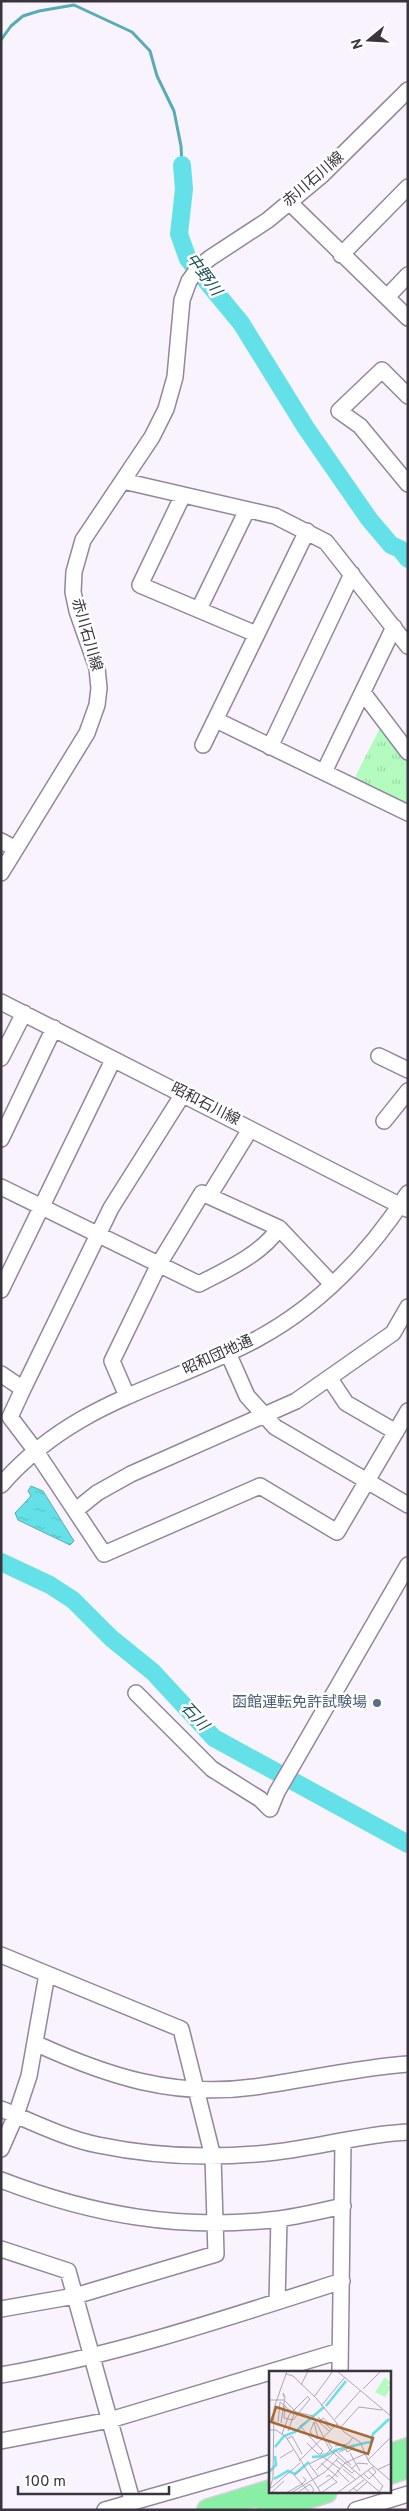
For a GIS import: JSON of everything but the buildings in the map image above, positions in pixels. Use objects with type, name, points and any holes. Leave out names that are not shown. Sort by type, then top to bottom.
[{"type":"highway","points":[[208,2510],[269,2491]]},
{"type":"highway","points":[[267,2510],[296,2506],[322,2494]]},
{"type":"street","name":"赤川石川線","points":[[1,873],[87,733],[97,705],[99,688],[97,668],[77,611],[73,592],[74,572],[83,540],[152,437],[166,409],[175,377],[182,300],[189,280],[199,267],[210,258],[268,220],[322,175],[408,90]]},
{"type":"street","points":[[342,255],[408,187]]},
{"type":"street","points":[[289,202],[408,318]]},
{"type":"street","points":[[387,297],[408,275]]},
{"type":"street","points":[[408,396],[382,370],[339,411],[360,426],[408,484]]},
{"type":"street","points":[[123,481],[275,516],[307,531],[326,542],[408,646]]},
{"type":"street","points":[[183,494],[140,585],[256,634]]},
{"type":"street","points":[[199,609],[246,510]]},
{"type":"street","points":[[203,745],[307,531]]},
{"type":"street","points":[[270,747],[352,574]]},
{"type":"street","points":[[324,772],[364,694],[394,628]]},
{"type":"street","points":[[364,694],[408,752]]},
{"type":"street","points":[[216,720],[408,814]]},
{"type":"street","points":[[1,841],[16,849]]},
{"type":"street","name":"昭和石川線","points":[[1,1002],[113,1060],[405,1203]]},
{"type":"street","points":[[1,1058],[24,1013]]},
{"type":"street","points":[[1,1139],[54,1028]]},
{"type":"street","points":[[380,1056],[407,1069]]},
{"type":"street","points":[[1,1290],[113,1060]]},
{"type":"street","points":[[384,1122],[408,1091]]},
{"type":"street","points":[[183,1094],[111,1208],[10,1417],[35,1450],[104,1554],[260,1486],[337,1532],[408,1411]]},
{"type":"street","points":[[209,1196],[246,1136]]},
{"type":"street","points":[[1,1188],[199,1284],[258,1250],[274,1236],[279,1228]]},
{"type":"street","points":[[127,1396],[112,1361],[159,1264],[202,1193],[279,1228],[332,1284]]},
{"type":"street","name":"昭和団地通","points":[[1,1485],[35,1450],[75,1422],[127,1396],[228,1353],[276,1327],[332,1284],[372,1242],[405,1203]]},
{"type":"street","points":[[76,1510],[97,1493],[131,1474],[265,1416],[296,1400],[330,1379],[393,1334],[408,1307]]},
{"type":"street","points":[[228,1353],[247,1396],[283,1433],[408,1505]]},
{"type":"street","points":[[1,1374],[23,1389]]},
{"type":"street","points":[[330,1379],[346,1403],[396,1432]]},
{"type":"street","points":[[136,1693],[212,1769],[260,1799],[270,1809],[277,1792],[408,1565]]},
{"type":"street","points":[[1,1956],[180,2029],[213,2157],[216,2254],[75,2296],[1,2309]]},
{"type":"street","points":[[1,2150],[16,2116],[37,2044],[47,1974]]},
{"type":"street","points":[[37,2044],[88,2067],[146,2084],[196,2089],[252,2087],[365,2067],[408,2064]]},
{"type":"street","points":[[1,2109],[48,2130],[96,2145],[154,2154],[213,2157],[276,2152],[408,2132]]},
{"type":"street","points":[[340,2371],[344,2141]]},
{"type":"street","points":[[1,2180],[45,2197],[94,2210],[153,2221],[215,2222],[279,2219],[343,2206]]},
{"type":"street","points":[[277,2302],[279,2219]]},
{"type":"street","points":[[1,2249],[68,2271],[133,2504]]},
{"type":"street","points":[[1,2375],[182,2332],[342,2281]]},
{"type":"street","points":[[273,2371],[340,2351]]},
{"type":"street","points":[[1,2441],[110,2420],[269,2372]]},
{"type":"street","points":[[105,2510],[133,2504],[269,2463]]},
{"type":"street","points":[[356,2510],[408,2494]]},
{"type":"green space","points":[[381,726],[408,761],[408,806],[353,781]]},
{"type":"water","points":[[31,1486],[43,1491],[74,1541],[70,1545],[18,1520],[15,1513],[31,1496],[28,1491]]},
{"type":"waterway","name":"中野川","points":[[1,40],[11,26],[23,16],[39,11],[74,5],[132,32],[150,51],[157,76],[174,111],[181,146],[182,165]]},
{"type":"waterway","name":"中野川","points":[[182,165],[184,189],[179,234],[188,259],[241,323],[306,428],[369,519],[391,545],[400,549],[408,559]]},
{"type":"waterway","name":"石川","points":[[1,1562],[50,1585],[73,1600],[111,1638],[153,1672],[214,1738],[408,1844]]},
{"type":"place","name":"函館運転免許試験場","points":[[377,1703]]}]
